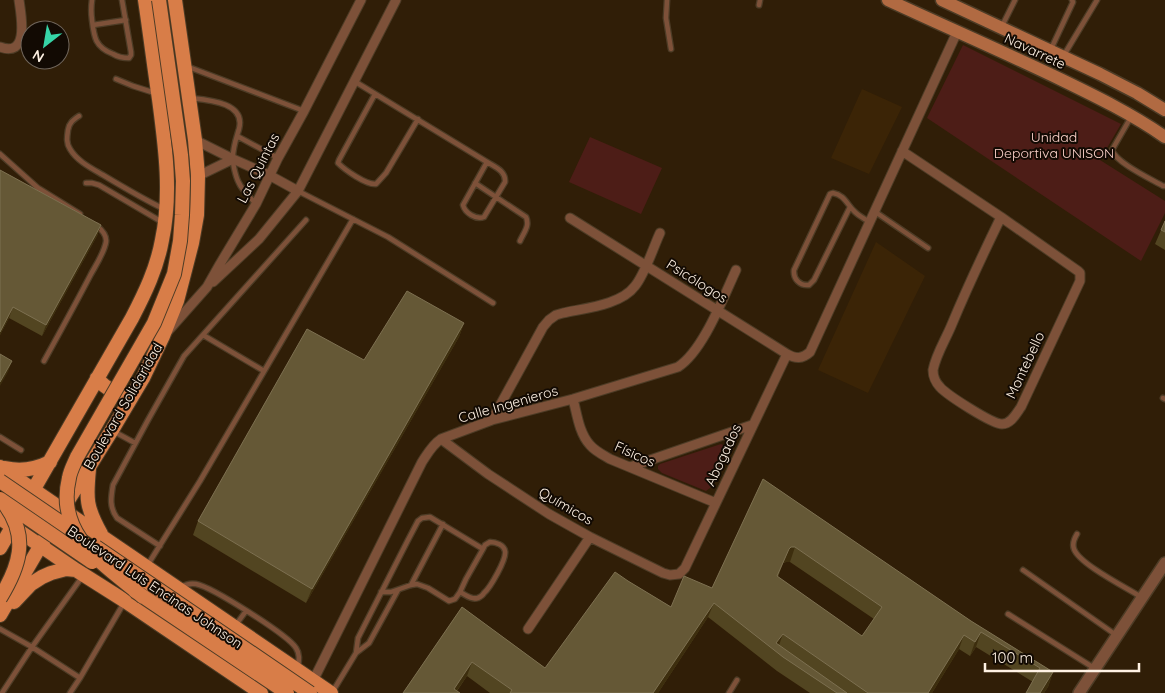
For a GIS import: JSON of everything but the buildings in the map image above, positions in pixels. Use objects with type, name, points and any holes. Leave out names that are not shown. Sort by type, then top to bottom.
[{"type":"main road","points":[[0,548],[132,318],[151,278],[158,256],[166,218],[167,169],[145,0]]},
{"type":"main road","points":[[143,597],[95,557],[81,542],[73,529],[68,513],[66,496],[69,478],[76,457],[146,337],[174,274],[180,240],[183,181],[159,0]]},
{"type":"main road","name":"Boulevard Solidaridad","points":[[0,616],[40,546],[147,370],[163,336],[176,301],[190,252],[197,215],[198,176],[195,140],[175,0]]},
{"type":"main road","name":"Navarrete","points":[[888,0],[1027,63],[1132,115],[1165,137]]},
{"type":"main road","name":"Navarrete","points":[[942,0],[1063,56],[1137,93],[1165,110]]},
{"type":"main road","points":[[1027,63],[1036,43]]},
{"type":"main road","points":[[97,378],[101,384],[113,392],[131,397]]},
{"type":"main road","points":[[0,467],[31,470],[50,462]]},
{"type":"main road","points":[[90,464],[87,490],[88,507],[102,537]]},
{"type":"main road","points":[[0,467],[297,670],[311,687],[331,693]]},
{"type":"main road","name":"Boulevard Luis Encinas Johnson","points":[[0,482],[311,687]]},
{"type":"main road","points":[[0,500],[17,525],[20,544],[17,563],[0,598]]},
{"type":"main road","name":"Boulevard Luis Encinas Johnson","points":[[0,500],[287,693]]},
{"type":"main road","points":[[0,518],[261,693]]},
{"type":"main road","points":[[0,616],[32,584],[51,573],[66,569],[80,572]]},
{"type":"street","points":[[0,47],[16,47],[22,36],[19,0]]},
{"type":"street","name":"Las Quintas","points":[[163,336],[207,287],[256,204],[361,0]]},
{"type":"street","points":[[207,287],[259,239],[298,191],[396,0]]},
{"type":"street","points":[[787,354],[795,358],[801,358],[810,352],[957,32]]},
{"type":"street","points":[[195,140],[233,160],[270,175],[298,191]]},
{"type":"street","name":"Montebello","points":[[902,151],[1001,217],[1080,274],[1080,281],[1021,407],[1009,422],[1002,424],[992,421],[940,388],[933,372],[936,359],[1001,217]]},
{"type":"street","points":[[198,176],[233,160]]},
{"type":"street","name":"Psicólogos","points":[[570,218],[787,354]]},
{"type":"street","points":[[492,420],[535,340],[549,320],[556,315],[597,306],[622,297],[635,286],[660,233]]},
{"type":"street","name":"Calle Ingenieros","points":[[311,687],[422,462],[436,442],[492,420],[574,399],[678,367],[695,350],[736,270]]},
{"type":"street","name":"Abogados","points":[[685,568],[787,354]]},
{"type":"street","name":"Físicos","points":[[574,399],[578,422],[583,435],[598,452],[630,468],[716,503]]},
{"type":"street","points":[[630,468],[752,425]]},
{"type":"street","name":"Químicos","points":[[441,439],[523,497],[590,537],[670,575],[678,574],[685,568]]},
{"type":"street","points":[[528,629],[590,537]]},
{"type":"street","points":[[1079,693],[1165,564]]},
{"type":"lane","points":[[92,0],[91,12],[94,36],[97,43],[106,51],[119,57],[128,58],[131,56],[131,52],[122,0]]},
{"type":"lane","points":[[667,0],[666,18],[671,50]]},
{"type":"lane","points":[[1001,27],[1015,0]]},
{"type":"lane","points":[[1050,50],[1073,2],[1072,0]]},
{"type":"lane","points":[[1063,56],[1097,0]]},
{"type":"lane","points":[[93,25],[126,20]]},
{"type":"lane","points":[[184,65],[304,111]]},
{"type":"lane","points":[[116,79],[158,94]]},
{"type":"lane","points":[[354,81],[487,162],[503,173],[505,182],[484,217],[477,218],[466,212],[463,205],[487,162]]},
{"type":"lane","points":[[375,94],[338,162],[345,169],[370,184],[376,184],[386,173],[418,120]]},
{"type":"lane","points":[[189,98],[224,104],[235,110],[239,116],[240,121],[233,160],[238,182],[256,204]]},
{"type":"lane","points":[[1132,115],[1112,150],[1114,156],[1133,169],[1165,186]]},
{"type":"lane","points":[[79,116],[71,122],[67,136],[68,146],[73,154],[84,164],[166,218]]},
{"type":"lane","points":[[236,136],[278,158]]},
{"type":"lane","points":[[0,154],[38,188],[87,218]]},
{"type":"lane","points":[[86,183],[99,185],[166,218]]},
{"type":"lane","points":[[475,183],[526,216],[527,227],[520,241]]},
{"type":"lane","points":[[298,191],[388,237],[493,303]]},
{"type":"lane","points":[[850,207],[814,280],[809,285],[801,284],[793,274],[794,270],[830,194],[839,194],[856,213],[869,222]]},
{"type":"lane","points":[[874,211],[928,248]]},
{"type":"lane","points":[[70,693],[124,601],[160,546],[353,219]]},
{"type":"lane","points":[[160,546],[122,522],[113,512],[111,494],[114,485],[135,443],[184,356],[306,220]]},
{"type":"lane","points":[[44,361],[106,244],[104,234],[93,223]]},
{"type":"lane","points":[[203,335],[264,371]]},
{"type":"lane","points":[[112,430],[135,443]]},
{"type":"lane","points":[[0,437],[21,450]]},
{"type":"lane","points":[[356,654],[358,638],[418,521],[422,518],[430,517],[483,549]]},
{"type":"lane","points":[[411,585],[443,524]]},
{"type":"lane","points":[[1077,534],[1073,547],[1082,560],[1142,597]]},
{"type":"lane","points":[[381,592],[391,592],[411,585],[422,585],[449,601],[455,599],[487,543],[493,542],[503,547],[505,550],[504,557],[488,589],[476,598],[470,598],[460,592]]},
{"type":"lane","points":[[1023,570],[1118,635]]},
{"type":"lane","points":[[2,693],[80,572]]},
{"type":"lane","points":[[178,589],[194,583],[204,586],[246,611],[287,639],[294,646],[299,659],[297,670]]},
{"type":"lane","points":[[331,693],[356,654],[369,643],[398,590]]},
{"type":"lane","points":[[234,628],[246,611]]},
{"type":"lane","points":[[1008,614],[1095,669]]},
{"type":"lane","points":[[0,629],[80,678]]},
{"type":"lane","points":[[729,693],[737,680]]},
{"type":"shaded area","points":[[862,89],[902,107],[869,174],[831,158]]},
{"type":"shaded area","points":[[876,242],[925,276],[868,393],[818,370]]},
{"type":"green space","name":"Unidad Deportiva UNISON","points":[[963,45],[1121,124],[1100,160],[1165,201],[1165,213],[1141,261],[927,118]]},
{"type":"green space","points":[[590,137],[662,168],[641,214],[569,182]]},
{"type":"green space","points":[[721,444],[727,449],[710,488],[706,491],[662,473],[658,469],[660,464]]}]
